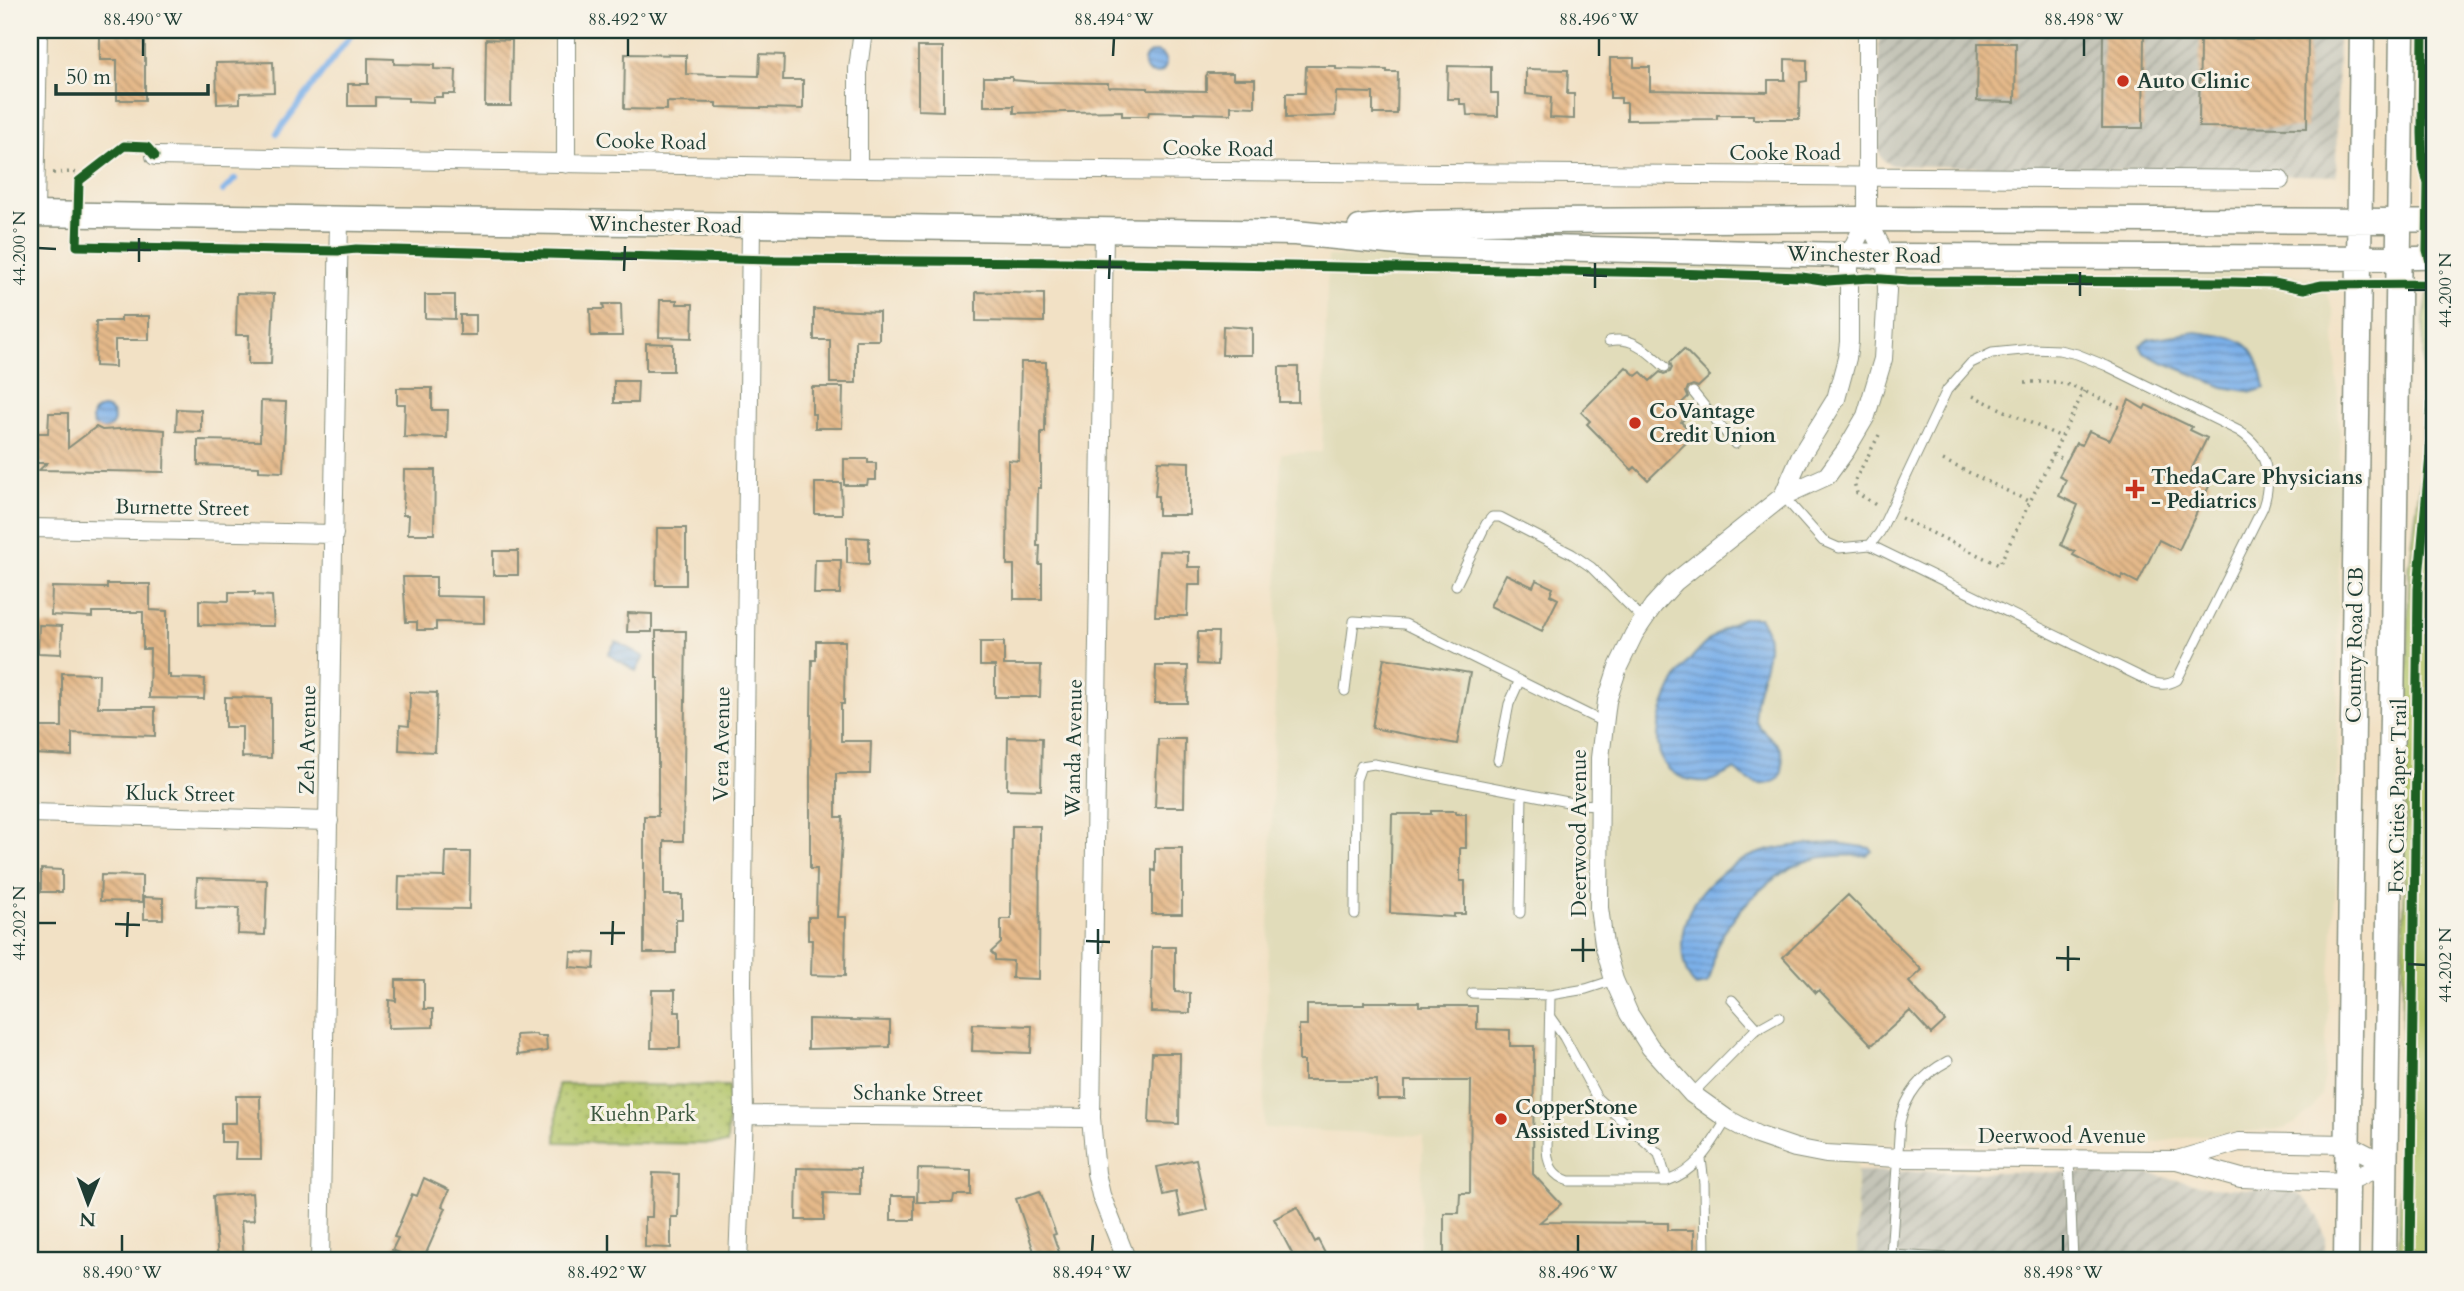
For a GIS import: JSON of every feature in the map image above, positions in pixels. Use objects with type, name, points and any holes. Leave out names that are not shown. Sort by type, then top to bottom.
[{"type":"main road","name":"County Road CB","points":[[2346,1261],[2362,30]]},
{"type":"main road","name":"County Road CB","points":[[2385,1261],[2402,30]]},
{"type":"main road","name":"Winchester Road","points":[[31,214],[1295,233],[1419,245],[1886,256],[2399,258]]},
{"type":"main road","name":"Winchester Road","points":[[1295,233],[1417,223],[1867,219],[2398,221]]},
{"type":"street","points":[[31,214],[38,30]]},
{"type":"street","points":[[566,30],[566,164]]},
{"type":"street","points":[[858,168],[858,69],[863,30]]},
{"type":"street","points":[[1867,30],[1867,219]]},
{"type":"street","name":"Cooke Road","points":[[155,156],[858,168],[2280,180]]},
{"type":"street","name":"Zeh Avenue","points":[[320,1261],[339,219]]},
{"type":"street","name":"Deerwood Avenue","points":[[1783,496],[1800,457],[1836,399],[1849,342],[1849,255],[1867,219]]},
{"type":"street","name":"Deerwood Avenue","points":[[1867,219],[1886,256],[1885,340],[1880,369],[1866,416],[1827,477],[1783,496],[1675,582],[1644,620],[1618,667],[1607,701],[1603,722],[1599,805],[1599,908],[1604,944],[1614,980],[1629,1014],[1650,1047],[1692,1094],[1727,1119],[1757,1135],[1795,1149],[1826,1154],[1898,1158],[2177,1160],[2241,1178],[2347,1182],[2386,1164]]},
{"type":"street","name":"Winchester Road","points":[[2398,221],[2434,222]]},
{"type":"street","name":"Vera Avenue","points":[[738,1261],[744,1115],[742,985],[751,226]]},
{"type":"street","name":"Wanda Avenue","points":[[1104,231],[1091,1118],[1096,1173],[1101,1195],[1127,1261]]},
{"type":"street","name":"Winchester Road","points":[[2399,258],[2434,257]]},
{"type":"street","name":"Burnette Street","points":[[30,528],[334,534]]},
{"type":"street","name":"Kluck Street","points":[[30,813],[329,821]]},
{"type":"street","name":"Schanke Street","points":[[744,1115],[1091,1118]]},
{"type":"street","name":"Deerwood Avenue","points":[[2177,1160],[2239,1142],[2347,1144],[2386,1164]]},
{"type":"lane","points":[[1609,341],[1624,340],[1641,346],[1665,367]]},
{"type":"lane","points":[[1783,496],[1823,541],[1839,548],[1870,545],[2160,685],[2177,680],[2263,507],[2268,492],[2267,467],[2258,447],[2239,431],[2107,366],[2059,350],[2010,350],[1992,353],[1971,363],[1947,390],[1880,532],[1870,545]]},
{"type":"lane","points":[[1693,393],[1735,444]]},
{"type":"lane","points":[[1456,585],[1486,524],[1492,517],[1500,517],[1572,554],[1591,567],[1644,620]]},
{"type":"lane","points":[[1345,691],[1354,621],[1405,624],[1603,722]]},
{"type":"lane","points":[[1498,760],[1509,704],[1519,682]]},
{"type":"lane","points":[[1355,914],[1356,780],[1361,766],[1374,764],[1578,804],[1599,805]]},
{"type":"lane","points":[[1520,913],[1522,793]]},
{"type":"lane","points":[[1472,993],[1550,995],[1586,989],[1614,980]]},
{"type":"lane","points":[[1550,995],[1548,1159],[1552,1170],[1559,1177],[1569,1181],[1667,1181],[1685,1173],[1701,1159],[1727,1119]]},
{"type":"lane","points":[[1732,1000],[1758,1029]]},
{"type":"lane","points":[[1550,1017],[1597,1098],[1659,1154],[1667,1181]]},
{"type":"lane","points":[[1692,1094],[1758,1029],[1779,1017]]},
{"type":"lane","points":[[1948,1061],[1934,1068],[1909,1094],[1900,1122],[1891,1255],[2044,1261]]},
{"type":"lane","points":[[1701,1159],[1705,1261]]},
{"type":"lane","points":[[2069,1159],[2073,1261]]},
{"type":"path","points":[[78,214],[79,181],[97,169]]},
{"type":"path","points":[[61,173],[73,172],[88,176]]},
{"type":"path","points":[[2025,382],[2064,383],[2120,408]]},
{"type":"path","points":[[1884,425],[1859,470],[1855,488],[1863,499],[1999,565],[2084,391]]},
{"type":"path","points":[[1973,396],[2061,437]]},
{"type":"path","points":[[2053,454],[2067,461]]},
{"type":"path","points":[[1943,460],[2029,502]]},
{"type":"shaded area","points":[[1879,30],[2338,30],[2336,176],[1892,165],[1883,160],[1878,150]]},
{"type":"shaded area","points":[[2430,30],[2434,30],[2434,198],[2427,139]]},
{"type":"shaded area","points":[[1328,256],[1926,271],[2286,273],[2312,279],[2325,290],[2334,313],[2340,444],[2336,884],[2323,1085],[2321,1095],[2311,1111],[2283,1129],[2210,1134],[2152,1143],[1857,1143],[1857,1261],[1419,1261],[1423,1136],[1264,1128],[1281,453],[1322,452]]},
{"type":"shaded area","points":[[1857,1171],[2145,1173],[2210,1187],[2287,1191],[2299,1194],[2309,1202],[2319,1218],[2325,1238],[2325,1261],[1857,1261]]},
{"type":"green space","points":[[2434,288],[2434,1261],[2399,1261],[2409,571],[2422,469],[2424,319],[2428,295]]},
{"type":"green space","name":"Kuehn Park","points":[[558,1084],[729,1086],[727,1144],[556,1142]]},
{"type":"water","points":[[1155,52],[1163,55],[1166,63],[1163,71],[1155,74],[1147,71],[1144,63],[1147,55]]},
{"type":"water","points":[[2196,332],[2224,336],[2244,343],[2257,359],[2265,388],[2253,392],[2223,387],[2144,353],[2140,345],[2149,339]]},
{"type":"water","points":[[103,408],[111,411],[114,419],[111,427],[103,430],[95,427],[92,419],[95,411]]},
{"type":"water","points":[[1743,618],[1759,618],[1768,640],[1768,652],[1755,713],[1757,722],[1782,754],[1780,778],[1761,784],[1734,770],[1709,781],[1683,778],[1670,770],[1662,758],[1658,743],[1662,712],[1668,696],[1682,670],[1695,654],[1717,633]]},
{"type":"water","points":[[616,641],[644,657],[636,671],[608,654]]},
{"type":"water","points":[[1836,843],[1870,848],[1872,851],[1867,855],[1818,858],[1787,870],[1772,880],[1744,906],[1723,934],[1716,948],[1707,984],[1696,986],[1692,982],[1683,959],[1682,941],[1690,910],[1709,884],[1736,864],[1766,851]]},
{"type":"building","points":[[2253,30],[2308,30],[2307,128],[2199,127],[2200,38],[2253,39]]},
{"type":"building","name":"Auto Clinic","points":[[2103,33],[2144,34],[2143,128],[2102,128]]},
{"type":"building","points":[[100,34],[145,34],[145,100],[117,100],[117,60],[100,60]]},
{"type":"building","points":[[486,39],[512,40],[511,106],[485,106]]},
{"type":"building","points":[[1978,43],[2016,43],[2015,102],[1977,101]]},
{"type":"building","points":[[918,47],[943,47],[943,111],[918,110]]},
{"type":"building","points":[[625,54],[686,55],[686,74],[759,76],[760,54],[784,55],[783,80],[803,80],[803,109],[716,107],[716,103],[667,102],[667,110],[624,109]]},
{"type":"building","points":[[368,58],[394,59],[394,64],[434,65],[434,69],[456,70],[455,94],[433,97],[433,102],[375,97],[375,106],[348,106],[348,84],[368,84]]},
{"type":"building","points":[[1610,58],[1634,58],[1634,67],[1650,67],[1650,90],[1768,92],[1768,80],[1785,80],[1785,59],[1807,60],[1807,81],[1800,82],[1799,119],[1753,119],[1753,115],[1717,115],[1717,119],[1627,120],[1627,103],[1621,103],[1621,98],[1610,98]]},
{"type":"building","points":[[273,62],[274,92],[240,93],[240,103],[217,104],[216,63]]},
{"type":"building","points":[[1306,66],[1398,72],[1397,114],[1373,114],[1373,93],[1336,92],[1335,116],[1286,118],[1286,93],[1305,93]]},
{"type":"building","points":[[1448,66],[1491,67],[1491,93],[1498,93],[1498,116],[1467,115],[1466,104],[1460,104],[1460,99],[1447,99]]},
{"type":"building","points":[[1526,69],[1568,70],[1567,94],[1574,94],[1574,119],[1550,118],[1551,97],[1526,94]]},
{"type":"building","points":[[1208,73],[1233,73],[1233,79],[1255,79],[1255,107],[1231,106],[1231,114],[1149,112],[1148,116],[1122,116],[1122,111],[1014,113],[1014,106],[984,106],[984,77],[1012,77],[1012,80],[1035,82],[1108,83],[1108,87],[1148,90],[1206,91]]},
{"type":"building","points":[[976,292],[1044,294],[1044,322],[976,321]]},
{"type":"building","points":[[237,293],[274,294],[271,364],[248,364],[249,335],[236,335]]},
{"type":"building","points":[[425,295],[455,295],[455,319],[425,318]]},
{"type":"building","points":[[660,300],[693,304],[692,338],[659,337]]},
{"type":"building","points":[[603,304],[621,304],[622,336],[591,336],[590,309],[604,309]]},
{"type":"building","points":[[814,309],[879,312],[879,340],[856,340],[856,383],[830,383],[830,340],[814,340]]},
{"type":"building","points":[[460,315],[476,315],[476,335],[460,335]]},
{"type":"building","points":[[121,316],[149,316],[149,340],[115,340],[115,367],[95,366],[96,321],[121,321]]},
{"type":"building","points":[[1223,326],[1252,328],[1252,355],[1222,355]]},
{"type":"building","points":[[646,343],[673,344],[673,371],[646,371]]},
{"type":"building","name":"CoVantage Credit Union","points":[[1684,349],[1710,376],[1698,387],[1688,387],[1688,397],[1676,408],[1686,417],[1681,422],[1694,435],[1648,480],[1635,467],[1632,470],[1587,424],[1590,421],[1581,412],[1626,367],[1636,376],[1641,372],[1650,381],[1660,372],[1670,372],[1670,362]]},
{"type":"building","points":[[1021,362],[1046,362],[1045,432],[1041,432],[1037,546],[1040,546],[1039,565],[1042,565],[1042,599],[1014,599],[1014,565],[1007,565],[1008,460],[1019,461]]},
{"type":"building","points":[[1279,367],[1298,367],[1298,402],[1279,402]]},
{"type":"building","points":[[614,381],[638,381],[637,403],[614,403]]},
{"type":"building","points":[[812,387],[843,387],[842,428],[815,428]]},
{"type":"building","points":[[397,388],[432,388],[432,410],[448,410],[447,438],[404,437],[405,404],[397,404]]},
{"type":"building","name":"ThedaCare Physicians - Pediatrics","points":[[2129,400],[2144,409],[2146,405],[2192,427],[2190,430],[2207,438],[2190,472],[2211,482],[2179,550],[2159,540],[2138,583],[2123,575],[2121,579],[2073,555],[2075,552],[2061,545],[2078,505],[2059,496],[2066,480],[2059,476],[2076,443],[2082,445],[2089,431],[2110,440]]},
{"type":"building","points":[[261,401],[286,402],[283,472],[259,471],[259,467],[198,465],[198,440],[260,441]]},
{"type":"building","points":[[177,409],[201,410],[201,432],[176,431]]},
{"type":"building","points":[[49,413],[68,413],[68,448],[96,427],[102,430],[165,430],[164,472],[39,470],[47,463],[30,463],[30,433],[48,433]]},
{"type":"building","points":[[844,459],[868,459],[868,463],[876,463],[876,480],[868,480],[867,485],[844,485]]},
{"type":"building","points":[[1158,461],[1189,462],[1189,515],[1158,515],[1158,496],[1155,496]]},
{"type":"building","points":[[404,470],[435,470],[434,534],[408,534],[409,515],[403,515]]},
{"type":"building","points":[[815,483],[841,483],[842,514],[815,514]]},
{"type":"building","points":[[657,528],[686,528],[686,585],[656,585]]},
{"type":"building","points":[[847,537],[869,538],[869,564],[847,563]]},
{"type":"building","points":[[493,551],[518,551],[518,575],[493,575]]},
{"type":"building","points":[[1159,551],[1188,552],[1188,567],[1201,567],[1201,585],[1188,585],[1187,616],[1155,616]]},
{"type":"building","points":[[815,560],[841,560],[840,594],[814,594]]},
{"type":"building","points":[[1506,574],[1533,587],[1536,580],[1553,588],[1550,595],[1558,599],[1542,631],[1490,606]]},
{"type":"building","points":[[403,577],[436,577],[436,596],[484,597],[484,623],[436,622],[436,630],[417,630],[417,622],[406,622]]},
{"type":"building","points":[[107,584],[150,584],[150,610],[167,611],[167,675],[170,675],[170,678],[205,679],[204,699],[149,698],[150,649],[143,649],[143,612],[92,612],[92,617],[51,615],[52,587],[107,588]]},
{"type":"building","points":[[229,592],[255,592],[255,595],[272,596],[274,626],[199,625],[199,600],[229,601]]},
{"type":"building","points":[[628,613],[652,614],[652,632],[627,632]]},
{"type":"building","points":[[39,625],[62,626],[61,654],[38,653]]},
{"type":"building","points":[[656,631],[686,631],[683,841],[664,841],[664,895],[682,895],[682,919],[676,919],[676,953],[644,953],[644,816],[658,816]]},
{"type":"building","points":[[1198,632],[1218,632],[1217,665],[1197,664]]},
{"type":"building","points":[[816,641],[845,641],[841,741],[871,741],[870,774],[836,774],[836,817],[843,817],[838,917],[846,917],[845,976],[811,975],[812,940],[808,940],[808,917],[816,917],[817,869],[810,869],[812,660],[816,660]]},
{"type":"building","points":[[980,642],[1004,642],[1004,665],[1041,665],[1040,697],[995,697],[995,666],[980,666]]},
{"type":"building","points":[[1384,658],[1470,673],[1457,744],[1372,728]]},
{"type":"building","points":[[1156,666],[1188,666],[1187,703],[1155,703]]},
{"type":"building","points":[[62,673],[99,674],[98,707],[155,707],[155,736],[72,733],[72,756],[34,754],[34,727],[62,727]]},
{"type":"building","points":[[410,692],[437,693],[435,752],[399,750],[400,725],[409,726]]},
{"type":"building","points":[[225,697],[271,698],[271,758],[242,757],[242,727],[225,727]]},
{"type":"building","points":[[1008,737],[1042,738],[1041,790],[1007,789]]},
{"type":"building","points":[[1158,739],[1185,739],[1184,807],[1155,807]]},
{"type":"building","points":[[1431,811],[1456,811],[1456,814],[1466,814],[1466,848],[1460,848],[1460,881],[1465,881],[1465,914],[1454,914],[1454,917],[1390,913],[1392,814],[1431,814]]},
{"type":"building","points":[[1012,826],[1040,826],[1039,979],[1012,978],[1013,961],[995,960],[991,952],[1001,943],[1001,919],[1011,919]]},
{"type":"building","points":[[1155,848],[1182,848],[1182,914],[1152,914]]},
{"type":"building","points":[[446,852],[470,852],[469,909],[398,908],[399,876],[445,877]]},
{"type":"building","points":[[41,869],[62,870],[62,892],[41,892]]},
{"type":"building","points":[[101,875],[142,876],[142,902],[100,901]]},
{"type":"building","points":[[197,878],[267,880],[265,935],[238,934],[239,908],[196,907]]},
{"type":"building","points":[[1848,895],[1922,970],[1909,982],[1945,1021],[1931,1034],[1910,1011],[1872,1045],[1819,990],[1816,993],[1783,957]]},
{"type":"building","points":[[144,897],[163,898],[163,919],[144,919]]},
{"type":"building","points":[[1152,947],[1175,947],[1175,992],[1190,993],[1190,1013],[1151,1012]]},
{"type":"building","points":[[571,952],[595,953],[594,969],[570,967]]},
{"type":"building","points":[[396,980],[424,980],[424,1009],[433,1009],[433,1027],[388,1028],[389,1000],[396,1001]]},
{"type":"building","points":[[652,990],[675,990],[675,1012],[680,1012],[680,1048],[651,1048]]},
{"type":"building","name":"CopperStone Assisted Living","points":[[1364,1002],[1477,1006],[1477,1029],[1510,1030],[1510,1046],[1534,1046],[1533,1174],[1561,1204],[1540,1222],[1668,1223],[1668,1230],[1694,1230],[1694,1260],[1444,1259],[1444,1213],[1459,1213],[1460,1193],[1470,1193],[1471,1081],[1405,1081],[1405,1099],[1377,1099],[1377,1080],[1304,1080],[1304,1061],[1299,1061],[1299,1025],[1307,1025],[1307,1005],[1364,1005]]},
{"type":"building","points":[[808,1019],[890,1021],[890,1047],[808,1049]]},
{"type":"building","points":[[973,1024],[1032,1026],[1031,1053],[972,1051]]},
{"type":"building","points":[[516,1035],[546,1036],[547,1051],[517,1055]]},
{"type":"building","points":[[1152,1053],[1180,1053],[1179,1124],[1149,1123]]},
{"type":"building","points":[[236,1096],[260,1096],[261,1159],[235,1159],[236,1142],[221,1142],[221,1123],[236,1123]]},
{"type":"building","points":[[1196,1159],[1207,1210],[1181,1216],[1176,1192],[1163,1195],[1157,1167]]},
{"type":"building","points":[[797,1168],[860,1169],[860,1194],[824,1193],[824,1220],[796,1220]]},
{"type":"building","points":[[918,1169],[971,1170],[971,1195],[954,1195],[953,1202],[917,1202]]},
{"type":"building","points":[[653,1173],[679,1174],[678,1217],[671,1217],[671,1248],[645,1247],[645,1217],[652,1217]]},
{"type":"building","points":[[424,1178],[449,1190],[442,1206],[446,1208],[422,1261],[419,1261],[392,1250],[398,1238],[394,1237],[412,1194],[417,1196]]},
{"type":"building","points":[[1040,1191],[1056,1234],[1053,1235],[1059,1252],[1037,1260],[1016,1199]]},
{"type":"building","points":[[252,1193],[254,1220],[241,1221],[244,1260],[218,1261],[213,1196]]},
{"type":"building","points":[[891,1196],[914,1196],[914,1220],[891,1220]]},
{"type":"building","points":[[1297,1207],[1315,1242],[1318,1240],[1329,1261],[1296,1261],[1274,1219]]},
{"type":"waterway","points":[[277,133],[355,30]]},
{"type":"waterway","points":[[223,191],[235,179]]},
{"type":"cycle path","points":[[2423,30],[2423,163],[2428,184],[2427,250],[2434,277]]},
{"type":"cycle path","points":[[155,156],[147,147],[124,146],[79,181],[77,246],[338,251],[356,249],[771,260],[1065,262],[1673,273],[1802,277],[1828,281],[1869,278],[1908,281],[2231,282],[2274,283],[2304,289],[2322,285],[2434,284]]},
{"type":"cycle path","name":"Fox Cities Paper Trail","points":[[2410,1261],[2418,589],[2430,455],[2434,331]]},
{"type":"place","name":"Auto Clinic","points":[[2123,81]]},
{"type":"place","name":"CoVantage Credit Union","points":[[1635,423]]},
{"type":"place","name":"ThedaCare Physicians - Pediatrics","points":[[2135,489]]},
{"type":"place","name":"CopperStone Assisted Living","points":[[1501,1119]]}]
